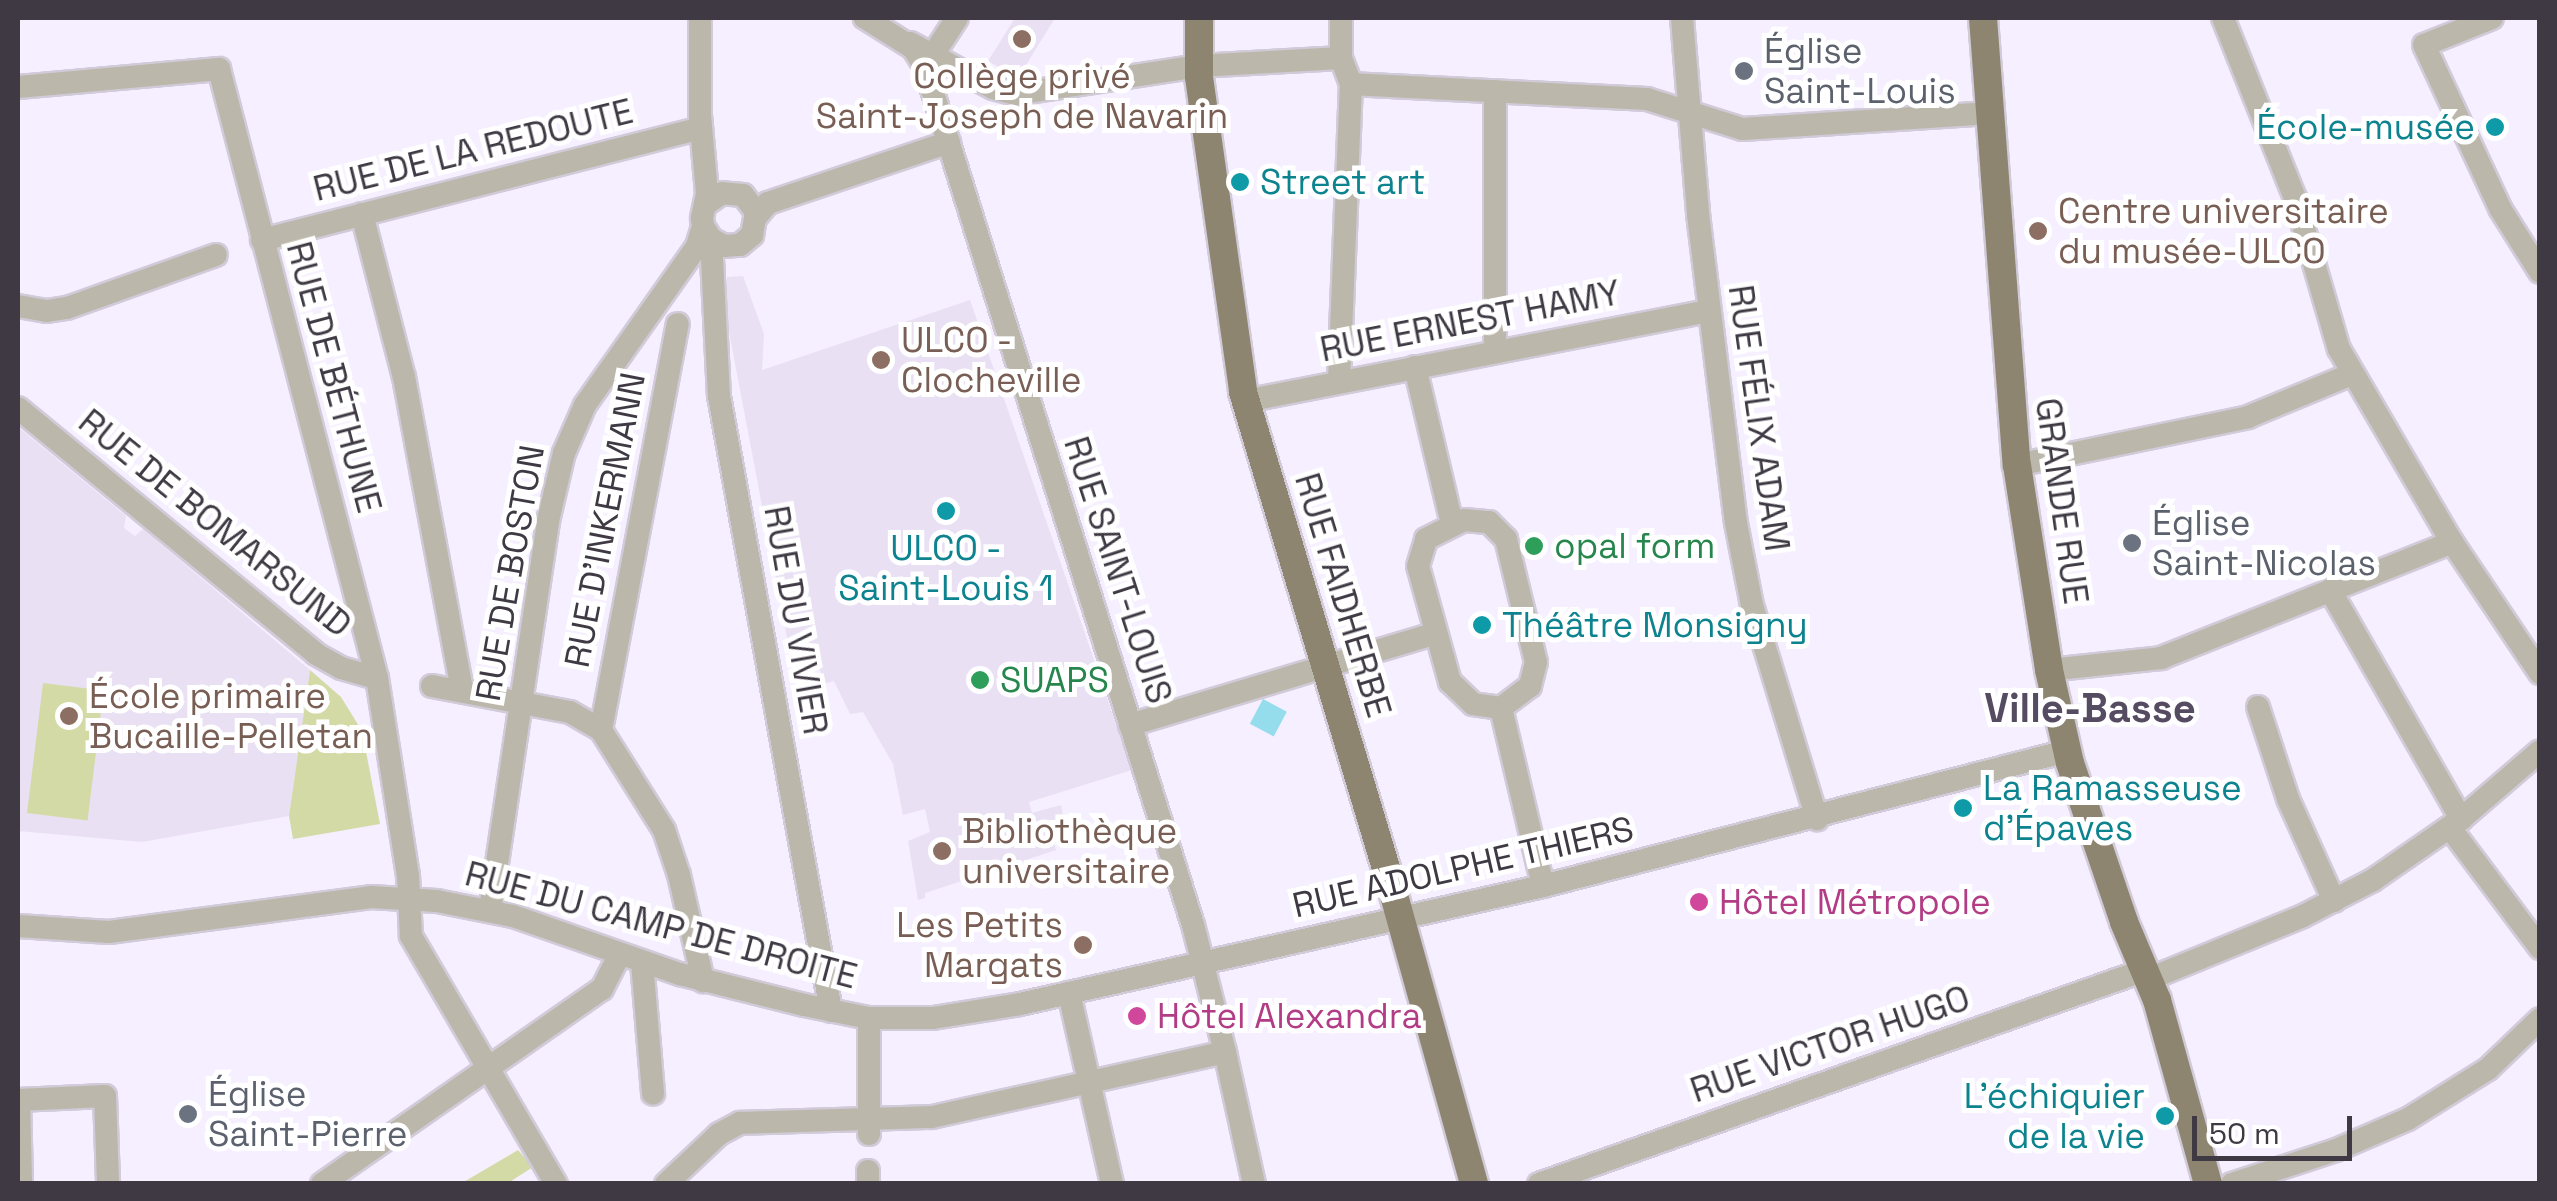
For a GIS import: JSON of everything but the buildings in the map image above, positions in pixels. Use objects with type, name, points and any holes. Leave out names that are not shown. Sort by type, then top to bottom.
[{"type":"main road","name":"RUE FAIDHERBE","points":[[1199,18],[1198,66],[1246,401],[1400,917],[1474,1184]]},
{"type":"main road","name":"GRANDE RUE","points":[[1983,18],[2017,464],[2049,670],[2067,751],[2124,922],[2147,974],[2208,1184]]},
{"type":"street","name":"RUE DU VIVIER","points":[[700,18],[700,128],[720,396],[831,1011]]},
{"type":"street","points":[[700,56],[719,18]]},
{"type":"street","points":[[865,18],[929,60],[1016,94],[1198,66],[1341,58]]},
{"type":"street","points":[[929,60],[957,18]]},
{"type":"street","points":[[1339,382],[1351,84],[1341,58],[1342,18]]},
{"type":"street","name":"RUE FÉLIX ADAM","points":[[1682,18],[1717,398],[1747,582],[1817,818]]},
{"type":"street","points":[[2223,18],[2296,198],[2335,338],[2352,374],[2452,542],[2540,673]]},
{"type":"street","points":[[2492,18],[2424,45],[2501,210],[2540,272]]},
{"type":"street","name":"RUE SAINT-LOUIS","points":[[929,60],[949,142],[1203,962],[1254,1184]]},
{"type":"street","name":"RUE DE BÉTHUNE","points":[[18,87],[218,70],[379,690],[410,898],[410,928],[418,950],[556,1184]]},
{"type":"street","points":[[1351,84],[1647,99],[1742,129],[1990,113]]},
{"type":"street","points":[[1495,91],[1495,352]]},
{"type":"street","name":"RUE DE LA REDOUTE","points":[[262,240],[700,128]]},
{"type":"street","points":[[757,216],[750,201],[735,192],[718,194],[706,224],[728,247],[743,243],[754,232],[757,216],[768,203],[949,142]]},
{"type":"street","points":[[362,214],[401,365],[462,691]]},
{"type":"street","name":"RUE DE BOSTON","points":[[490,910],[550,506],[568,441],[599,383],[698,243],[706,224]]},
{"type":"street","points":[[18,306],[47,312],[68,308],[216,255]]},
{"type":"street","points":[[654,308],[705,348],[720,396]]},
{"type":"street","name":"RUE ERNEST HAMY","points":[[1246,401],[1708,311]]},
{"type":"street","name":"RUE D'INKERMANN","points":[[600,730],[678,324]]},
{"type":"street","points":[[1415,368],[1452,523]]},
{"type":"street","points":[[2017,464],[2248,417],[2352,374]]},
{"type":"street","name":"RUE DE BOMARSUND","points":[[18,408],[316,654],[379,690]]},
{"type":"street","points":[[1473,519],[1489,522],[1510,548],[1535,674],[1522,696],[1501,708],[1481,707],[1456,692],[1434,634],[1417,558],[1431,534],[1452,523],[1473,519]]},
{"type":"street","points":[[2049,670],[2160,658],[2452,542]]},
{"type":"street","points":[[2330,590],[2456,824],[2540,948]]},
{"type":"street","points":[[1130,725],[1434,634]]},
{"type":"street","points":[[432,686],[578,715],[600,730],[664,830],[679,875],[703,980]]},
{"type":"street","points":[[2258,707],[2288,799],[2334,901]]},
{"type":"street","points":[[1501,708],[1544,886]]},
{"type":"street","name":"RUE ADOLPHE THIERS","points":[[870,1018],[969,1014],[1069,993],[1544,886],[2067,751]]},
{"type":"street","name":"RUE VICTOR HUGO","points":[[1539,1184],[2147,974],[2334,901],[2456,824],[2540,751]]},
{"type":"street","name":"RUE DU CAMP DE DROITE","points":[[18,926],[125,930],[344,900],[410,898],[490,910],[703,980],[870,1018]]},
{"type":"street","points":[[322,1184],[602,989],[631,958]]},
{"type":"street","points":[[631,958],[653,1094]]},
{"type":"street","points":[[1069,993],[1112,1184]]},
{"type":"street","points":[[869,1128],[870,1018]]},
{"type":"street","points":[[2232,1184],[2336,1150],[2408,1119],[2488,1068],[2540,1019]]},
{"type":"street","points":[[666,1184],[732,1126],[798,1121],[869,1128],[947,1115],[1225,1052]]},
{"type":"street","points":[[21,1184],[18,1100],[104,1096],[108,1184]]},
{"type":"shaded area","name":"Collège privé Saint-Joseph de Navarin","points":[[1015,18],[1055,18],[1018,78],[988,61]]},
{"type":"shaded area","points":[[743,276],[764,334],[762,370],[970,300],[1132,770],[1029,802],[1032,813],[1061,805],[1065,825],[1050,831],[1056,850],[925,893],[925,898],[918,900],[908,841],[930,832],[925,809],[903,815],[893,764],[863,712],[850,714],[834,681],[823,684],[815,646],[790,653],[726,316],[727,277]]},
{"type":"shaded area","points":[[18,427],[126,516],[124,528],[135,536],[143,529],[310,670],[289,816],[142,842],[18,831]]},
{"type":"green space","points":[[310,670],[341,697],[362,731],[380,824],[293,839],[289,816]]},
{"type":"green space","points":[[43,683],[104,690],[88,820],[27,813]]},
{"type":"green space","points":[[518,1150],[533,1167],[508,1183],[462,1183]]},
{"type":"water","points":[[1263,699],[1287,712],[1274,736],[1250,724]]},
{"type":"place","name":"Collège privé Saint-Joseph de Navarin","points":[[1022,39]]},
{"type":"place","name":"Église Saint-Louis","points":[[1744,71]]},
{"type":"place","name":"École-musée","points":[[2495,127]]},
{"type":"place","name":"Street art","points":[[1240,182]]},
{"type":"place","name":"Centre universitaire du musée-ULCO","points":[[2038,231]]},
{"type":"place","name":"ULCO - Clocheville","points":[[881,360]]},
{"type":"place","name":"ULCO - Saint-Louis 1","points":[[946,511]]},
{"type":"place","name":"Église Saint-Nicolas","points":[[2132,543]]},
{"type":"place","name":"opal form","points":[[1534,546]]},
{"type":"place","name":"Théâtre Monsigny","points":[[1482,625]]},
{"type":"place","name":"SUAPS","points":[[980,680]]},
{"type":"place","name":"École primaire Bucaille-Pelletan","points":[[69,716]]},
{"type":"place","name":"La Ramasseuse d'Épaves","points":[[1963,808]]},
{"type":"place","name":"Bibliothèque universitaire","points":[[942,851]]},
{"type":"place","name":"Hôtel Métropole","points":[[1699,902]]},
{"type":"place","name":"Les Petits Margats","points":[[1083,945]]},
{"type":"place","name":"Hôtel Alexandra","points":[[1137,1016]]},
{"type":"place","name":"Église Saint-Pierre","points":[[188,1114]]},
{"type":"place","name":"L’échiquier de la vie","points":[[2165,1116]]},
{"type":"district","name":"Ville-Basse","points":[[2090,709]]}]
